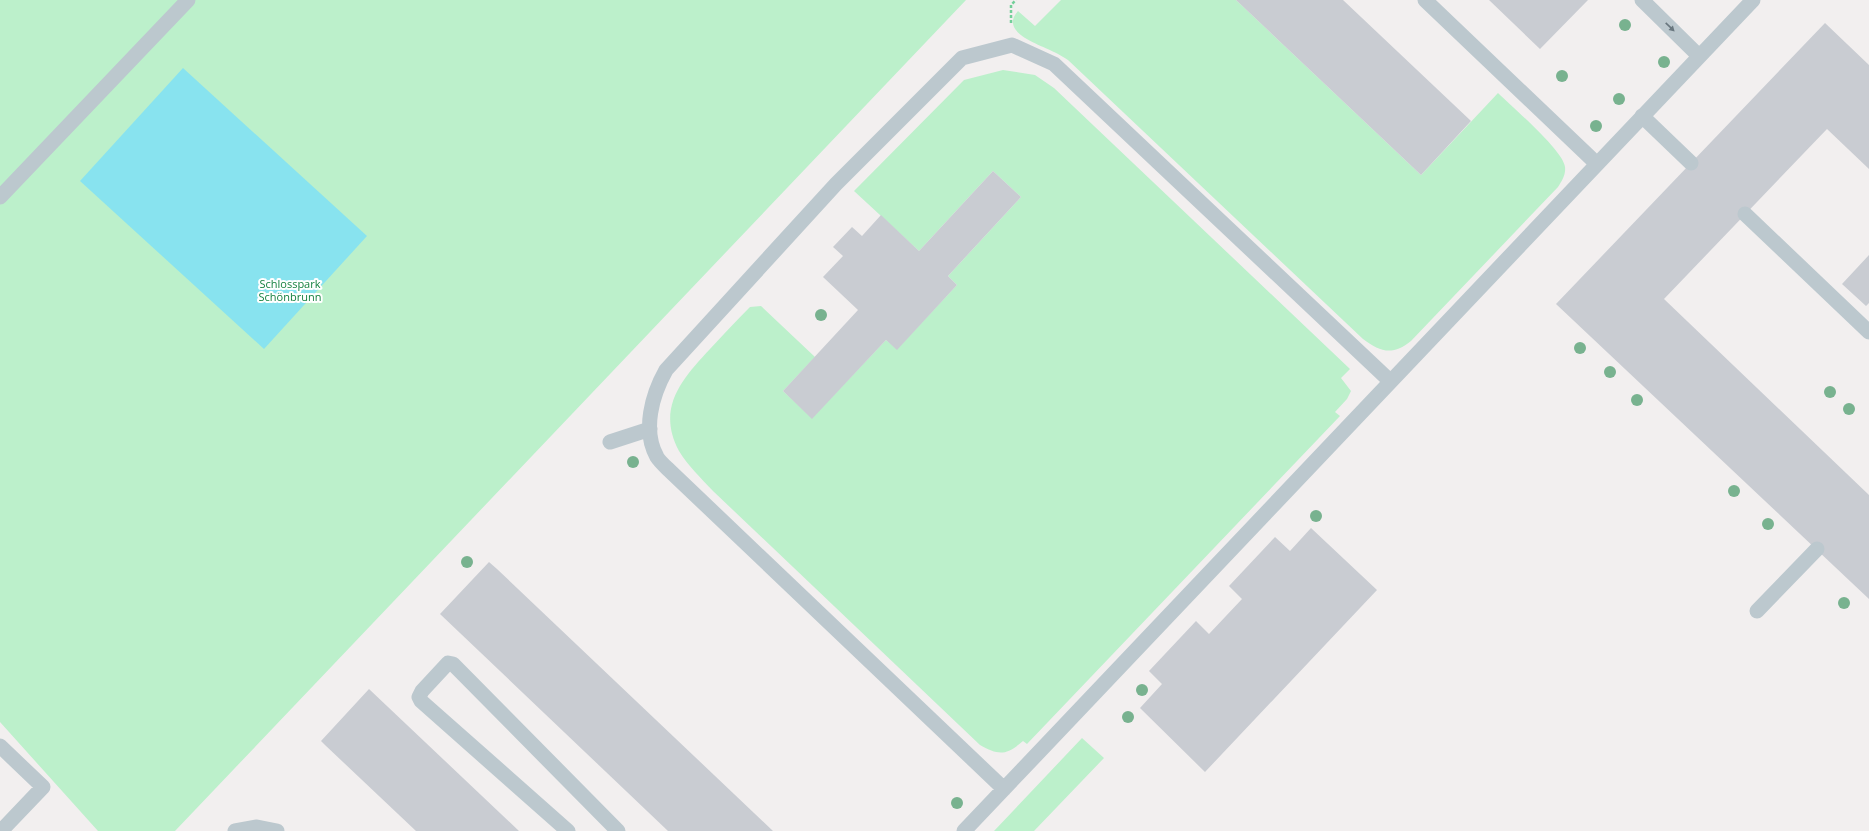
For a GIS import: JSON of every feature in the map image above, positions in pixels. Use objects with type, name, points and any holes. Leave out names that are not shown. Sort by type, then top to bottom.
[{"type":"lane","points":[[0,197],[188,0]]},
{"type":"lane","points":[[1425,0],[1597,164]]},
{"type":"lane","points":[[1642,0],[1700,56]]},
{"type":"lane","points":[[964,831],[1753,0]]},
{"type":"lane","points":[[1004,789],[670,471],[657,458],[652,444],[650,429],[653,400],[658,384],[666,370],[836,184],[962,58],[1012,45],[1054,64],[1390,381]]},
{"type":"lane","points":[[1642,116],[1691,163]]},
{"type":"lane","points":[[1745,214],[1869,332]]},
{"type":"lane","points":[[610,442],[650,429]]},
{"type":"lane","points":[[1757,611],[1817,549]]},
{"type":"lane","points":[[568,831],[421,701],[419,697],[422,691],[448,663],[453,664],[618,831]]},
{"type":"lane","points":[[0,746],[43,786],[1,831]]},
{"type":"lane","points":[[236,831],[257,827],[277,831]]},
{"type":"green space","name":"Schlosspark Schönbrunn","points":[[0,0],[966,0],[175,831],[98,831],[0,722]]},
{"type":"green space","points":[[1061,0],[1236,0],[1421,175],[1498,93],[1556,150],[1565,167],[1564,175],[1558,187],[1411,341],[1398,349],[1392,350],[1375,347],[1363,339],[1068,60],[1032,42],[1017,32],[1013,19],[1018,11],[1035,26]]},
{"type":"green space","points":[[1003,70],[1035,75],[1054,88],[1350,369],[1341,378],[1351,391],[1347,399],[1335,412],[1340,416],[1027,744],[1023,741],[1012,749],[998,752],[992,751],[980,745],[713,491],[691,467],[679,451],[673,436],[670,421],[671,408],[675,395],[682,383],[700,360],[750,307],[761,306],[815,357],[783,391],[812,418],[886,340],[897,349],[957,285],[948,276],[1021,197],[993,171],[919,251],[854,191],[964,80]]},
{"type":"green space","points":[[1082,738],[1104,758],[1034,831],[994,831]]},
{"type":"water","points":[[183,68],[367,236],[264,349],[80,181]]},
{"type":"building","points":[[1236,0],[1343,0],[1471,121],[1421,175]]},
{"type":"building","points":[[1489,0],[1588,0],[1540,49]]},
{"type":"building","points":[[1825,23],[1869,65],[1869,169],[1827,129],[1664,299],[1869,495],[1869,599],[1556,304]]},
{"type":"building","points":[[993,171],[1021,197],[948,276],[957,285],[897,350],[886,340],[812,419],[783,391],[858,310],[823,277],[843,256],[833,247],[852,227],[862,236],[881,215],[919,251]]},
{"type":"building","points":[[1869,255],[1869,303],[1866,306],[1842,284]]},
{"type":"building","points":[[1311,528],[1377,590],[1205,772],[1140,708],[1162,684],[1149,671],[1196,621],[1209,634],[1242,599],[1229,586],[1275,537],[1290,551]]},
{"type":"building","points":[[489,562],[773,831],[668,831],[440,614]]},
{"type":"building","points":[[369,689],[519,831],[416,831],[325,745],[321,741]]}]
